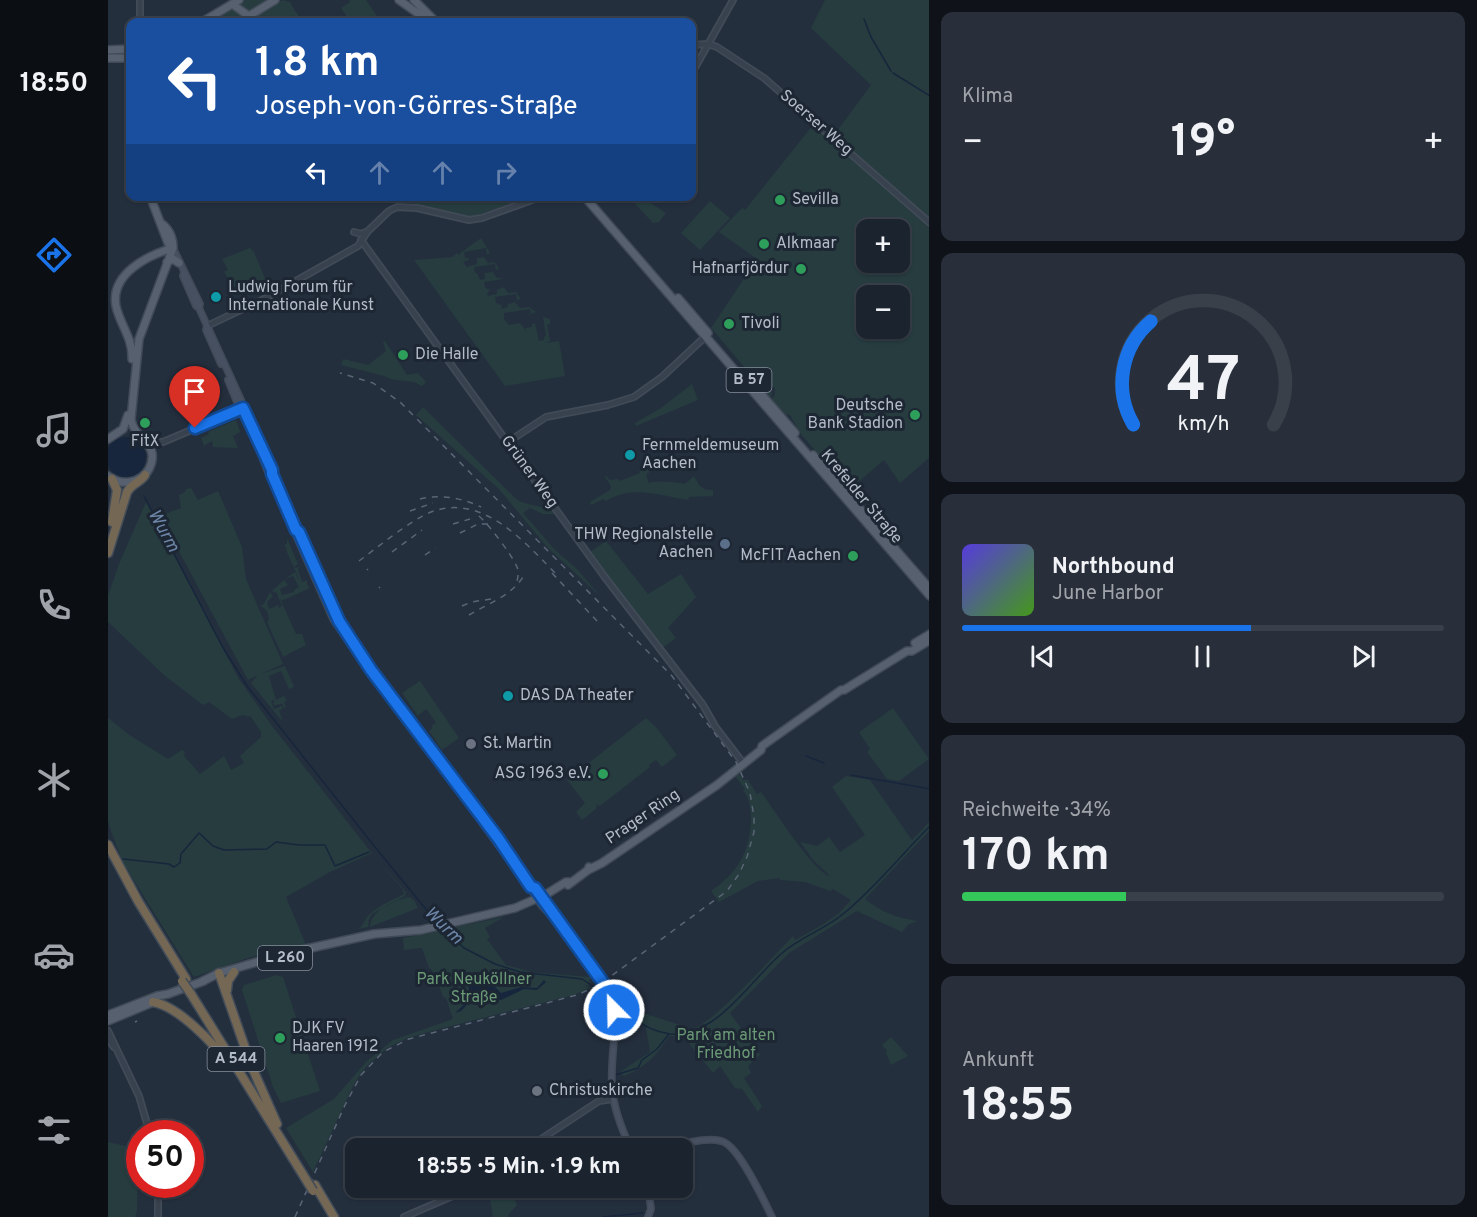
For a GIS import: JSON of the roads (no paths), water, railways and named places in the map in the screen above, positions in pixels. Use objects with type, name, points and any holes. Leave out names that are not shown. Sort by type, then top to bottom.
[{"type":"highway","points":[[108,553],[127,492],[145,475]]},
{"type":"highway","points":[[108,536],[116,496],[116,487],[110,478]]},
{"type":"highway","name":"A 544","points":[[108,845],[184,980]]},
{"type":"highway","name":"A 544","points":[[108,855],[134,903],[307,1176],[330,1217]]},
{"type":"highway","points":[[226,993],[228,981],[234,972]]},
{"type":"highway","points":[[220,975],[251,1065],[275,1125]]},
{"type":"highway","points":[[168,994],[165,1000],[169,1007],[215,1047],[253,1094]]},
{"type":"highway","name":"A 544","points":[[193,994],[253,1094],[275,1125]]},
{"type":"highway","points":[[153,1002],[169,1007]]},
{"type":"highway","name":"A 544","points":[[314,1188],[334,1217]]},
{"type":"main road","points":[[246,18],[275,0]]},
{"type":"main road","points":[[399,0],[424,18]]},
{"type":"main road","points":[[414,0],[432,18]]},
{"type":"main road","points":[[209,18],[236,2],[249,16]]},
{"type":"main road","points":[[108,50],[126,49]]},
{"type":"main road","points":[[108,58],[126,58]]},
{"type":"main road","points":[[122,58],[126,60]]},
{"type":"main road","points":[[152,201],[168,243],[187,274],[200,304],[199,308],[241,400],[268,472],[272,474],[321,586],[339,621],[357,652],[421,735],[456,789],[507,857],[511,859],[612,998],[614,1007],[613,1099],[627,1138]]},
{"type":"main road","name":"Krefelder Straße","points":[[588,201],[929,588]]},
{"type":"main road","name":"Krefelder Straße","points":[[594,201],[929,595]]},
{"type":"main road","points":[[110,437],[123,429],[128,417],[132,354],[130,339],[116,304],[118,288],[132,268],[147,258],[173,248]]},
{"type":"main road","points":[[110,478],[129,482],[145,475],[151,465],[152,454],[144,439],[134,431],[131,419],[139,339],[173,248]]},
{"type":"main road","points":[[159,253],[164,256],[166,263]]},
{"type":"main road","points":[[166,263],[173,259],[179,263]]},
{"type":"main road","points":[[130,339],[139,339]]},
{"type":"main road","points":[[110,437],[127,432],[144,439]]},
{"type":"main road","name":"Prager Ring","points":[[908,651],[909,647],[929,635]]},
{"type":"main road","name":"Prager Ring","points":[[541,900],[568,885],[589,867],[604,860],[717,785],[743,763],[767,748],[844,690],[929,641]]},
{"type":"main road","name":"L 260","points":[[111,1015],[153,1002],[168,994],[261,960],[369,936],[441,927],[515,909],[541,900]]},
{"type":"main road","name":"L 260","points":[[220,975],[336,944]]},
{"type":"main road","name":"L 260","points":[[111,1015],[157,996],[168,994]]},
{"type":"main road","points":[[693,1144],[713,1140],[725,1142],[751,1174],[772,1217]]},
{"type":"main road","points":[[648,1217],[651,1205],[650,1198]]},
{"type":"street","points":[[140,0],[140,18]]},
{"type":"street","points":[[696,66],[733,0]]},
{"type":"street","points":[[141,13],[143,18]]},
{"type":"street","points":[[696,45],[708,44]]},
{"type":"street","name":"Soerser Weg","points":[[708,44],[730,54],[764,78],[929,222]]},
{"type":"street","points":[[207,327],[288,286],[358,246],[368,231],[389,211],[397,207],[415,208],[472,220],[528,201]]},
{"type":"street","points":[[354,232],[361,234],[368,231]]},
{"type":"street","name":"Grüner Weg","points":[[361,240],[604,576],[699,703],[703,705],[715,726],[743,763]]},
{"type":"street","points":[[508,442],[546,417],[608,405],[634,397],[662,377],[707,335]]},
{"type":"street","points":[[152,454],[163,442],[242,406]]},
{"type":"street","points":[[144,439],[163,442]]},
{"type":"street","points":[[111,1015],[109,1035],[139,1096],[146,1120]]},
{"type":"street","points":[[542,1138],[598,1101],[613,1099]]},
{"type":"street","points":[[158,1198],[158,1217]]},
{"type":"street","points":[[404,1217],[448,1198]]},
{"type":"water","points":[[126,437],[140,443],[146,457],[140,471],[126,477],[112,471],[106,457],[112,443]]},
{"type":"water","points":[[479,976],[489,981],[501,993],[521,987],[537,988],[544,980],[546,982],[537,990],[524,989],[501,1000],[488,996],[478,1004],[469,1003],[461,1011],[455,1013],[467,1002],[465,1001],[469,992],[468,981],[472,977]]},
{"type":"waterway","points":[[864,19],[871,37],[891,71]]},
{"type":"waterway","points":[[893,73],[929,95]]},
{"type":"waterway","name":"Wurm","points":[[144,496],[222,646],[247,686],[438,924]]},
{"type":"waterway","points":[[806,756],[824,763]]},
{"type":"waterway","points":[[851,775],[929,789]]},
{"type":"waterway","name":"Wurm","points":[[613,999],[624,1005],[639,1022],[647,1027],[670,1034],[687,1033],[702,1027],[731,1006],[788,948],[836,920],[855,904],[929,827]]},
{"type":"waterway","points":[[123,859],[169,864],[174,867],[180,863],[181,854],[199,833],[213,846],[224,850],[267,849],[276,842],[325,845],[335,866],[369,852]]},
{"type":"waterway","name":"Wurm","points":[[441,927],[464,948],[495,964],[520,972],[582,979],[609,997]]},
{"type":"waterway","points":[[615,1075],[638,1068],[642,1060],[657,1049],[669,1034]]},
{"type":"waterway","points":[[603,1217],[643,1213]]},
{"type":"railway","points":[[295,1217],[345,1105],[361,1075],[383,1052],[409,1039],[577,995],[599,985],[727,891],[747,857],[754,832],[750,793],[736,762],[672,676],[400,402],[373,383],[340,373]]},
{"type":"railway","points":[[420,499],[451,498],[481,507]]},
{"type":"railway","points":[[410,511],[433,503]]},
{"type":"railway","points":[[359,561],[414,521],[431,512],[450,508],[469,509],[486,515],[503,525],[559,577]]},
{"type":"railway","points":[[479,516],[500,540],[517,567],[517,582]]},
{"type":"railway","points":[[453,524],[470,519]]},
{"type":"railway","points":[[460,533],[478,524],[491,524]]},
{"type":"railway","points":[[392,552],[422,530]]},
{"type":"railway","points":[[425,555],[435,548]]},
{"type":"railway","points":[[552,573],[597,621]]},
{"type":"railway","points":[[469,615],[505,594],[523,577]]},
{"type":"railway","points":[[462,606],[491,599]]},
{"type":"place","name":"Sevilla","points":[[780,200]]},
{"type":"place","name":"Alkmaar","points":[[764,244]]},
{"type":"place","name":"Hafnarfjördur","points":[[801,269]]},
{"type":"place","name":"Ludwig Forum für Internationale Kunst","points":[[216,297]]},
{"type":"place","name":"Tivoli","points":[[729,324]]},
{"type":"place","name":"Die Halle","points":[[403,355]]},
{"type":"place","name":"Deutsche Bank Stadion","points":[[915,415]]},
{"type":"place","name":"FitX","points":[[145,423]]},
{"type":"place","name":"Fernmeldemuseum Aachen","points":[[630,455]]},
{"type":"place","name":"THW Regionalstelle Aachen","points":[[725,544]]},
{"type":"place","name":"McFIT Aachen","points":[[853,556]]},
{"type":"place","name":"DAS DA Theater","points":[[508,696]]},
{"type":"place","name":"St. Martin","points":[[471,744]]},
{"type":"place","name":"ASG 1963 e.V.","points":[[603,774]]},
{"type":"place","name":"DJK FV Haaren 1912","points":[[280,1038]]},
{"type":"place","name":"Christuskirche","points":[[537,1091]]},
{"type":"park label","name":"Park Neuköllner Straße","points":[[474,989]]},
{"type":"park label","name":"Park am alten Friedhof","points":[[726,1045]]}]
